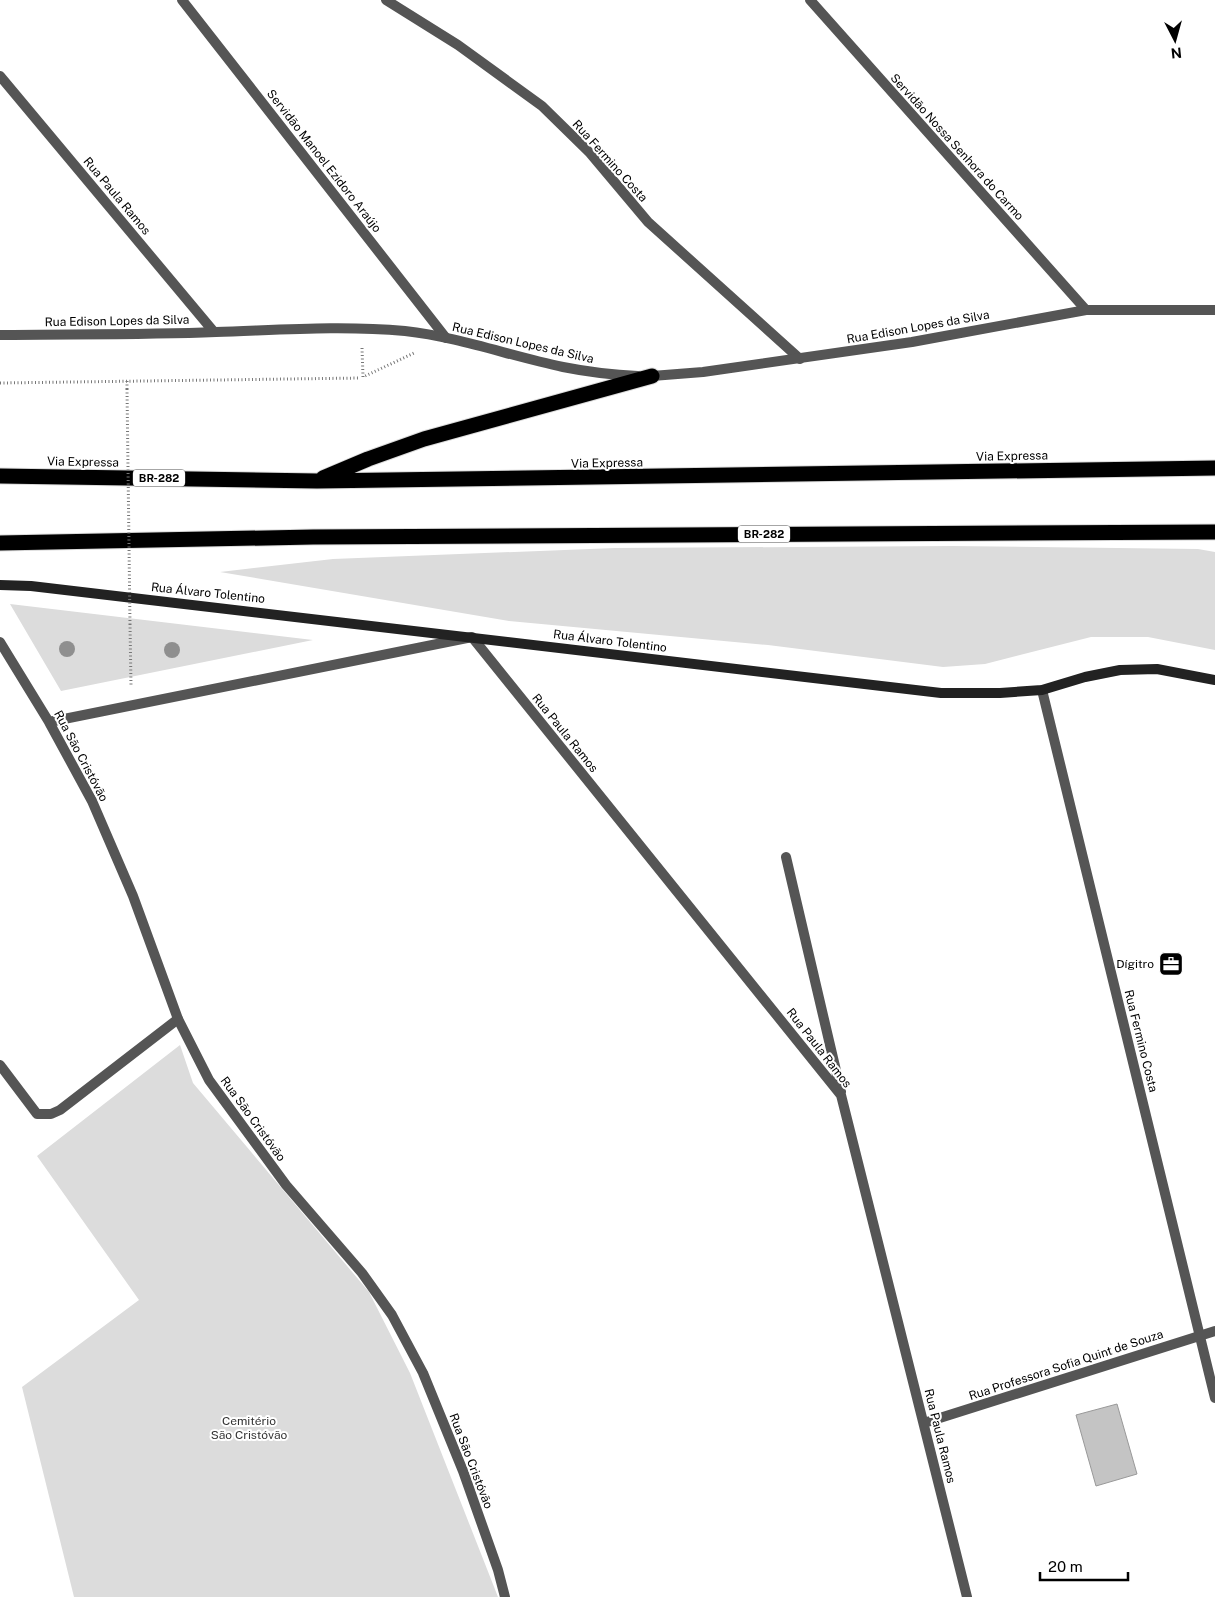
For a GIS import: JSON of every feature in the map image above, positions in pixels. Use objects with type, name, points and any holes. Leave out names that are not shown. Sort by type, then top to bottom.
[{"type":"highway","points":[[317,481],[368,459],[424,439],[652,376]]},
{"type":"highway","name":"Via Expressa","points":[[0,476],[317,481],[1215,468]]},
{"type":"highway","name":"BR-282","points":[[0,543],[323,537],[1215,532]]},
{"type":"main road","name":"Rua Álvaro Tolentino","points":[[0,585],[31,586],[941,692],[1000,693],[1042,690],[1085,677],[1120,670],[1157,669],[1215,680]]},
{"type":"street","name":"Servidão Manoel Ezidoro Araújo","points":[[182,0],[446,338]]},
{"type":"street","name":"Rua Fermino Costa","points":[[386,0],[458,45],[542,106],[590,153],[648,222],[800,359]]},
{"type":"street","name":"Servidão Nossa Senhora do Carmo","points":[[810,0],[1086,310]]},
{"type":"street","name":"Rua Paula Ramos","points":[[0,76],[214,332]]},
{"type":"street","name":"Rua Edison Lopes da Silva","points":[[0,335],[214,332],[320,327],[362,328],[446,338],[563,367],[607,375],[652,376],[703,372],[912,342],[1086,310],[1215,310]]},
{"type":"street","name":"Rua Paula Ramos","points":[[472,637],[841,1095],[967,1597]]},
{"type":"street","points":[[49,722],[472,637]]},
{"type":"street","name":"Rua São Cristóvão","points":[[0,642],[49,722],[92,801],[133,896],[178,1019],[210,1080],[286,1185],[362,1273],[392,1315],[423,1373],[463,1471],[498,1570],[505,1597]]},
{"type":"street","name":"Rua Fermino Costa","points":[[1042,690],[1215,1398]]},
{"type":"street","points":[[786,857],[841,1095]]},
{"type":"street","points":[[0,1065],[37,1114],[51,1114],[60,1110],[178,1019]]},
{"type":"street","name":"Rua Professora Sofia Quint de Souza","points":[[924,1423],[1215,1331]]},
{"type":"path","points":[[362,328],[363,377],[446,338]]},
{"type":"path","points":[[0,383],[360,378]]},
{"type":"path","points":[[127,381],[132,705]]},
{"type":"green space","points":[[952,546],[1198,549],[1215,552],[1215,650],[1148,637],[1091,637],[985,664],[943,667],[768,645],[509,621],[220,572],[333,559],[615,548]]},
{"type":"green space","points":[[10,604],[313,640],[61,691]]},
{"type":"green space","name":"Cemitério São Cristóvão","points":[[180,1045],[193,1083],[369,1292],[410,1373],[498,1597],[74,1597],[22,1387],[139,1300],[37,1156]]},
{"type":"building","points":[[1117,1404],[1137,1474],[1096,1486],[1076,1415]]},
{"type":"place","name":"Dígitro","points":[[1171,964]]}]
